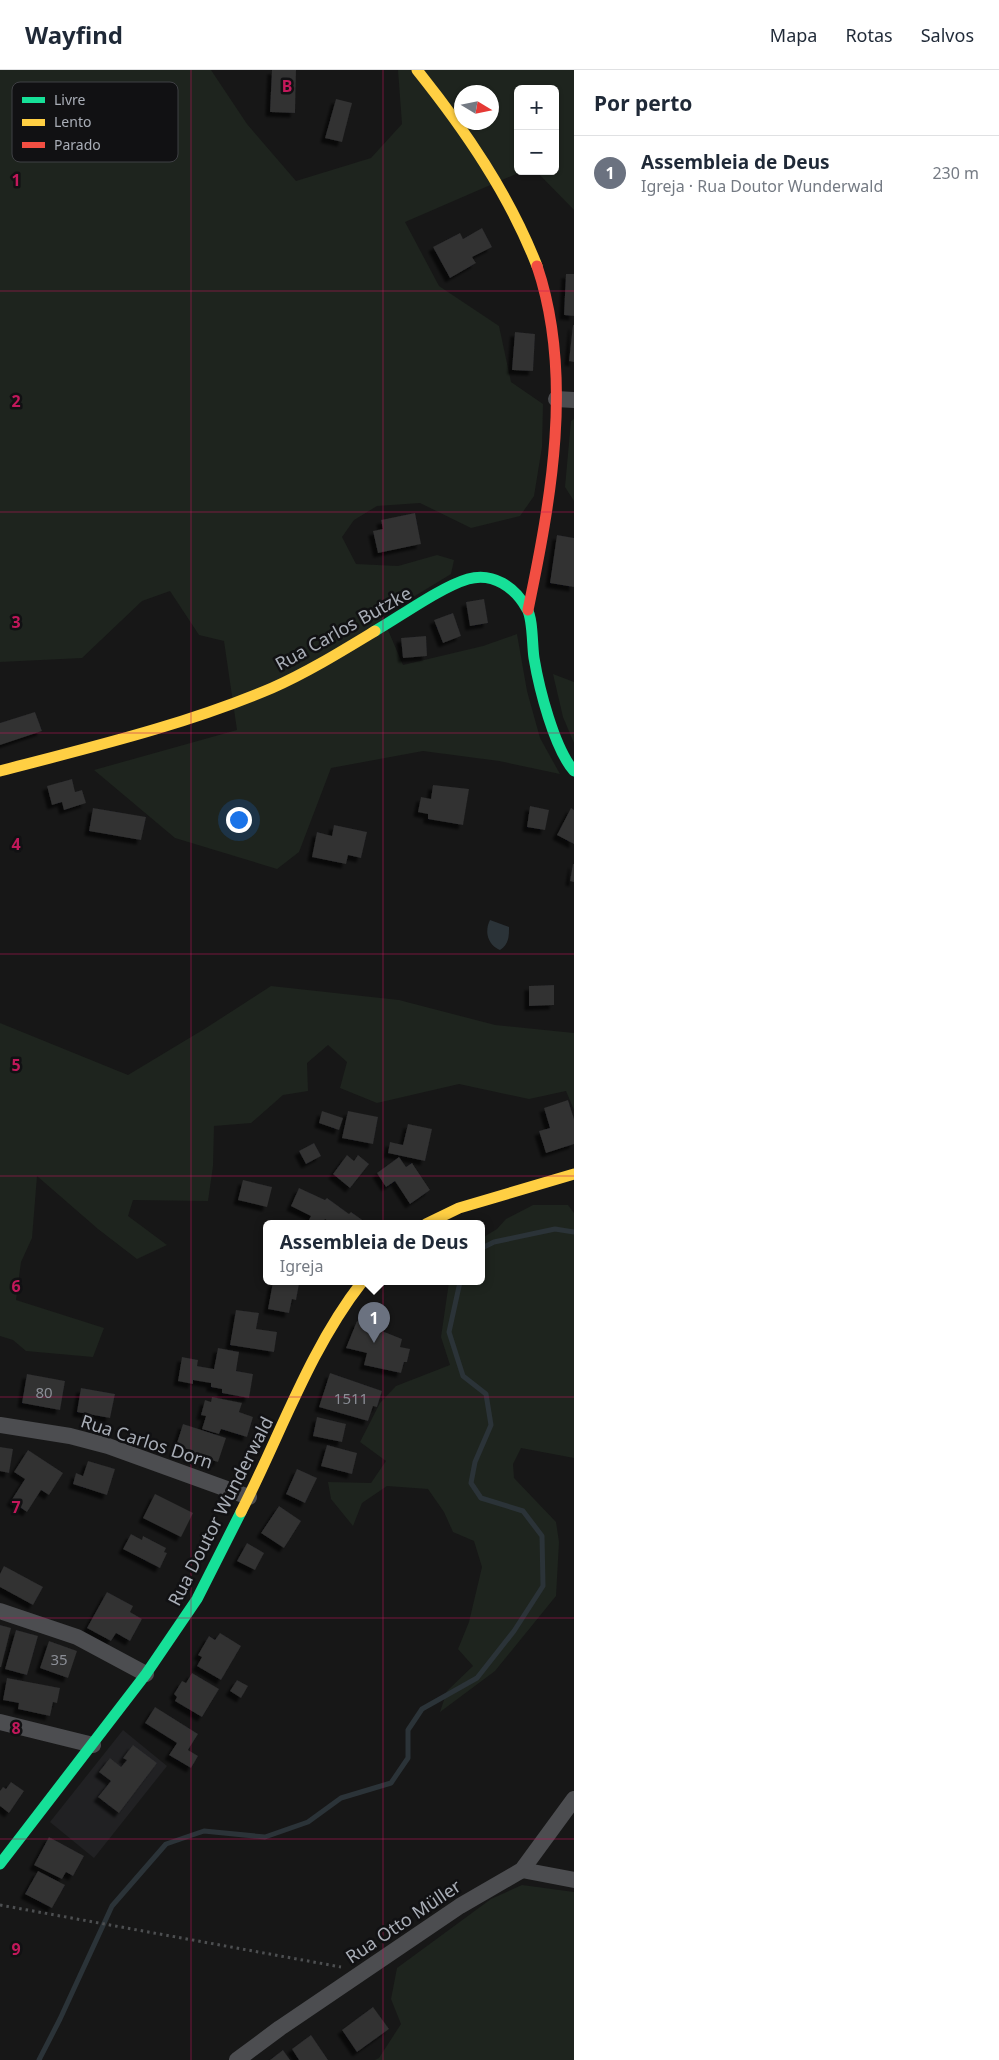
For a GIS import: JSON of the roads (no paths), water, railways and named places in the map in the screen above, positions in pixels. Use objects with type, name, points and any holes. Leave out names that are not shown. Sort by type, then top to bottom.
[{"type":"street","points":[[417,70],[444,102],[479,151],[520,227],[538,268],[548,301],[554,338],[556,400],[554,450],[540,555],[528,610],[534,659],[547,715],[564,756],[574,771]]},
{"type":"street","points":[[556,400],[574,400]]},
{"type":"street","name":"Rua Carlos Butzke","points":[[0,771],[154,730],[229,705],[274,687],[352,645],[444,590],[468,579],[484,577],[499,580],[512,589],[528,610]]},
{"type":"street","points":[[434,1220],[459,1208],[574,1174]]},
{"type":"street","name":"Rua Doutor Wunderwald","points":[[0,1864],[146,1674],[197,1599],[249,1496],[323,1341],[341,1309],[360,1285]]},
{"type":"street","name":"Rua Carlos Dorn","points":[[0,1425],[70,1436],[108,1446],[249,1496]]},
{"type":"street","points":[[0,1611],[77,1637],[146,1674]]},
{"type":"street","points":[[0,1722],[93,1745]]},
{"type":"street","name":"Rua Otto Müller","points":[[238,2060],[267,2037],[460,1906],[522,1870],[574,1799]]},
{"type":"street","points":[[522,1870],[574,1880]]},
{"type":"waterway","points":[[485,1246],[494,1242],[555,1229],[574,1232]]},
{"type":"waterway","points":[[39,2060],[112,1906],[166,1844],[204,1831],[265,1837],[308,1822],[341,1798],[391,1783],[408,1758],[408,1730],[422,1709],[477,1678],[514,1631],[543,1586],[542,1536],[523,1511],[481,1498],[471,1483],[475,1462],[491,1425],[486,1394],[463,1376],[449,1332],[459,1285]]},
{"type":"place","name":"Assembleia de Deus","points":[[374,1343]]}]
